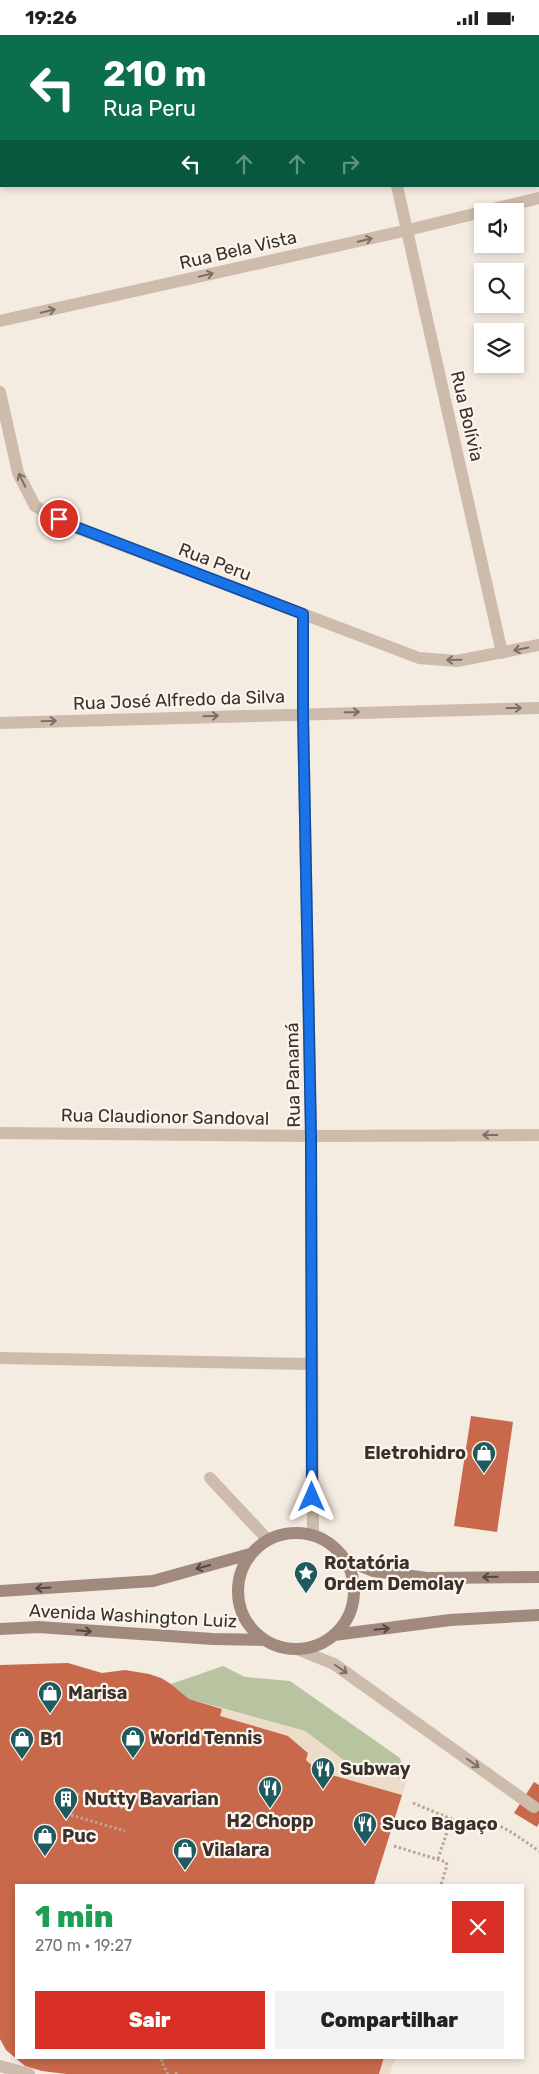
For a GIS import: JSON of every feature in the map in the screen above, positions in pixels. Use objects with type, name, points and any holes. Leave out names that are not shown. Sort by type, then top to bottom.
[{"type":"main road","points":[[290,1533],[312,1535],[331,1544],[346,1560],[353,1579],[354,1600],[347,1619],[334,1635],[317,1645],[296,1649],[265,1640],[247,1623],[238,1600],[239,1576],[250,1554],[268,1539],[290,1533]]},
{"type":"main road","name":"Avenida Washington Luiz","points":[[0,1591],[153,1581],[250,1554]]},
{"type":"main road","points":[[346,1560],[373,1571],[428,1578],[539,1577]]},
{"type":"main road","points":[[334,1635],[450,1621],[539,1615]]},
{"type":"main road","name":"Avenida Washington Luiz","points":[[0,1629],[38,1627],[184,1637],[265,1640]]},
{"type":"street","name":"Rua Bolívia","points":[[398,187],[502,653]]},
{"type":"street","name":"Rua Bela Vista","points":[[517,203],[539,198]]},
{"type":"street","name":"Rua Bela Vista","points":[[0,321],[408,230],[474,213]]},
{"type":"street","name":"Rua Peru","points":[[0,391],[18,473],[35,506],[71,525],[419,658],[457,661],[539,645]]},
{"type":"street","name":"Rua Panamá","points":[[303,614],[303,714],[311,1136],[312,1535]]},
{"type":"street","name":"Rua José Alfredo da Silva","points":[[0,723],[539,708]]},
{"type":"street","name":"Rua Claudionor Sandoval","points":[[0,1133],[311,1136],[539,1135]]},
{"type":"street","points":[[0,1358],[312,1364]]},
{"type":"street","points":[[210,1479],[268,1539]]},
{"type":"street","points":[[296,1649],[334,1664],[534,1807]]},
{"type":"street","points":[[0,2066],[29,2074]]},
{"type":"path","points":[[77,1794],[131,1810]]},
{"type":"path","points":[[413,1803],[454,1820],[470,1819],[492,1822],[506,1828],[539,1851]]},
{"type":"path","points":[[71,1815],[125,1831]]},
{"type":"path","points":[[438,1859],[447,1832],[454,1820]]},
{"type":"path","points":[[394,1846],[438,1859],[447,1864],[441,1884]]},
{"type":"path","points":[[164,2059],[161,2061],[168,2074]]},
{"type":"green space","points":[[223,1666],[245,1677],[290,1681],[400,1758],[407,1780],[350,1765],[305,1731],[189,1699],[171,1684]]},
{"type":"shaded area","points":[[222,1709],[305,1731],[350,1765],[407,1780],[402,1795],[318,1771],[306,1760],[308,1752],[288,1736],[220,1716]]},
{"type":"shaded area","points":[[384,2059],[395,2059],[390,2074],[379,2074]]},
{"type":"building","name":"Eletrohidro","points":[[471,1416],[513,1422],[497,1532],[454,1526]]},
{"type":"building","points":[[68,1663],[102,1673],[125,1670],[149,1674],[171,1684],[189,1699],[222,1709],[220,1716],[288,1736],[308,1753],[306,1760],[318,1771],[402,1795],[374,1884],[15,1884],[15,2058],[6,2050],[0,2039],[0,1665]]},
{"type":"building","points":[[534,1782],[539,1785],[539,1823],[537,1827],[514,1813]]},
{"type":"building","points":[[17,2059],[383,2059],[379,2074],[66,2074],[42,2071],[25,2066]]},
{"type":"place","name":"Eletrohidro","points":[[484,1474]]},
{"type":"place","name":"Rotatória Ordem Demolay","points":[[306,1594]]},
{"type":"place","name":"Marisa","points":[[50,1714]]},
{"type":"place","name":"World Tennis","points":[[133,1759]]},
{"type":"place","name":"B1","points":[[22,1760]]},
{"type":"place","name":"Subway","points":[[323,1790]]},
{"type":"place","name":"H2 Chopp","points":[[270,1809]]},
{"type":"place","name":"Nutty Bavarian","points":[[66,1820]]},
{"type":"place","name":"Suco Bagaço","points":[[365,1845]]},
{"type":"place","name":"Puc","points":[[45,1857]]},
{"type":"place","name":"Vilalara","points":[[185,1871]]},
{"type":"route","points":[[59,519],[303,614],[303,714],[311,1136],[312,1497]]}]
